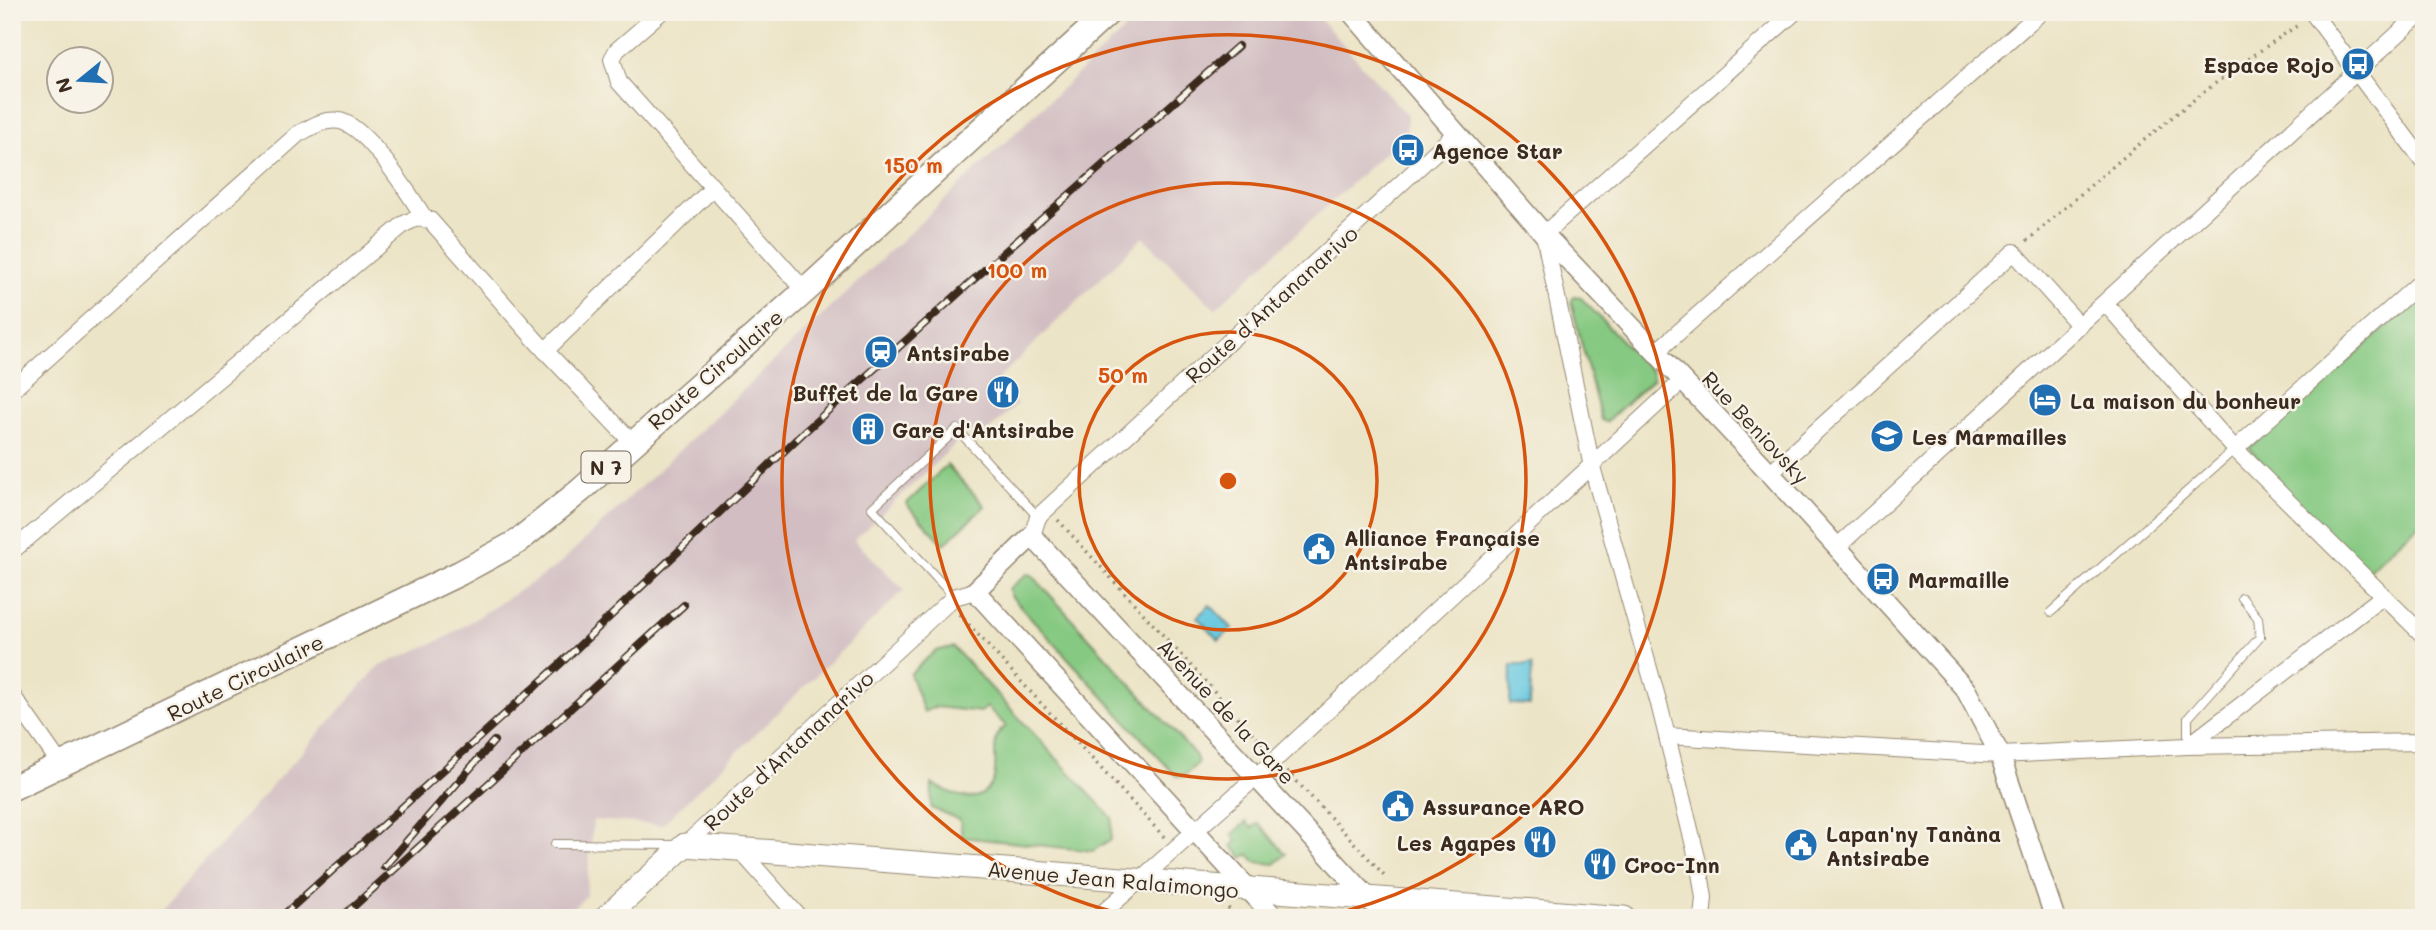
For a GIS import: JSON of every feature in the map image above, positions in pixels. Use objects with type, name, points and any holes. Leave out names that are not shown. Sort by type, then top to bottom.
[{"type":"main road","name":"Route Circulaire","points":[[12,788],[460,573],[517,542],[581,490],[805,290],[1109,12]]},
{"type":"main road","name":"Avenue Jean Ralaimongo","points":[[685,845],[1624,918]]},
{"type":"main road","name":"Route d'Antananarivo","points":[[605,918],[685,845]]},
{"type":"street","points":[[661,12],[617,50],[612,59],[619,82],[805,290]]},
{"type":"street","name":"Rue Beniovsky","points":[[1351,12],[1544,234],[1770,473],[1966,690],[2000,755],[2055,918]]},
{"type":"street","points":[[1702,918],[1704,898],[1699,866],[1667,737],[1592,467],[1544,234],[1796,12]]},
{"type":"street","points":[[1656,353],[2041,12]]},
{"type":"street","points":[[1837,547],[2422,12]]},
{"type":"street","points":[[2313,14],[2424,162]]},
{"type":"street","points":[[12,390],[299,134],[323,121],[341,121],[357,130],[397,176],[425,219]]},
{"type":"street","name":"Route d'Antananarivo","points":[[1032,536],[1043,512],[1456,133]]},
{"type":"street","points":[[545,351],[713,188]]},
{"type":"street","points":[[12,551],[404,224],[417,218],[430,220],[447,237],[545,351],[632,442]]},
{"type":"street","points":[[1770,473],[2014,252],[2080,326]]},
{"type":"street","points":[[2235,449],[2424,279]]},
{"type":"street","points":[[2105,303],[2235,449],[2424,636]]},
{"type":"street","points":[[1097,918],[1276,758],[1682,381]]},
{"type":"street","points":[[1032,536],[975,591],[1275,918]]},
{"type":"street","name":"Avenue de la Gare","points":[[1032,536],[1387,918]]},
{"type":"street","name":"Route d'Antananarivo","points":[[685,845],[951,599],[975,591]]},
{"type":"street","points":[[2188,746],[2382,597]]},
{"type":"street","points":[[12,695],[61,765]]},
{"type":"street","points":[[1667,737],[2000,755],[2188,746],[2424,742]]},
{"type":"street","points":[[738,848],[800,918]]},
{"type":"lane","points":[[951,599],[872,508],[957,429],[1043,512]]},
{"type":"lane","points":[[2051,612],[2235,449]]},
{"type":"lane","points":[[2188,746],[2188,718],[2260,637],[2258,618],[2242,598]]},
{"type":"lane","points":[[555,844],[685,845]]},
{"type":"path","points":[[2014,252],[2153,131],[2249,57],[2313,14]]},
{"type":"path","points":[[1043,512],[1409,901]]},
{"type":"path","points":[[951,599],[1174,848]]},
{"type":"path","points":[[1207,885],[1237,918]]},
{"type":"shaded area","points":[[1143,12],[1314,12],[1407,115],[1406,133],[1215,309],[1143,237],[996,381],[1017,404],[979,440],[969,431],[854,540],[904,590],[662,825],[593,820],[586,896],[562,918],[154,918],[378,667],[447,637],[556,567]]},
{"type":"green space","points":[[2424,294],[2424,520],[2362,576],[2249,448]]},
{"type":"green space","points":[[1574,297],[1581,298],[1652,372],[1653,379],[1606,422],[1601,420],[1571,302]]},
{"type":"green space","points":[[947,465],[985,506],[944,544],[906,504]]},
{"type":"green space","points":[[1027,574],[1032,575],[1196,756],[1198,763],[1183,777],[1176,776],[1011,596],[1009,589]]},
{"type":"green space","points":[[953,647],[1112,818],[1111,839],[1093,851],[962,837],[960,820],[931,808],[932,784],[968,797],[975,797],[988,789],[994,776],[996,740],[1006,726],[987,707],[981,712],[935,707],[924,712],[910,674],[935,651]]},
{"type":"green space","points":[[1246,822],[1252,828],[1258,823],[1286,854],[1275,864],[1256,862],[1248,854],[1243,858],[1232,846],[1237,841],[1232,835]]},
{"type":"water","points":[[1210,605],[1232,628],[1219,640],[1197,617]]},
{"type":"water","points":[[1511,665],[1532,665],[1530,705],[1510,704]]},
{"type":"railway","points":[[280,918],[559,665],[802,434],[1238,46]]},
{"type":"railway","points":[[341,918],[684,605]]},
{"type":"railway","points":[[384,867],[494,741]]},
{"type":"place","name":"Espace Rojo","points":[[2358,64]]},
{"type":"place","name":"Agence Star","points":[[1408,150]]},
{"type":"place","name":"Antsirabe","points":[[881,352]]},
{"type":"place","name":"Buffet de la Gare","points":[[1003,392]]},
{"type":"place","name":"La maison du bonheur","points":[[2045,400]]},
{"type":"place","name":"Gare d'Antsirabe","points":[[868,429]]},
{"type":"place","name":"Les Marmailles","points":[[1887,436]]},
{"type":"place","name":"Alliance Française Antsirabe","points":[[1319,549]]},
{"type":"place","name":"Marmaille","points":[[1883,579]]},
{"type":"place","name":"Assurance ARO","points":[[1398,806]]},
{"type":"place","name":"Les Agapes","points":[[1540,842]]},
{"type":"place","name":"Lapan'ny Tanàna Antsirabe","points":[[1801,845]]},
{"type":"place","name":"Croc-Inn","points":[[1600,864]]}]
